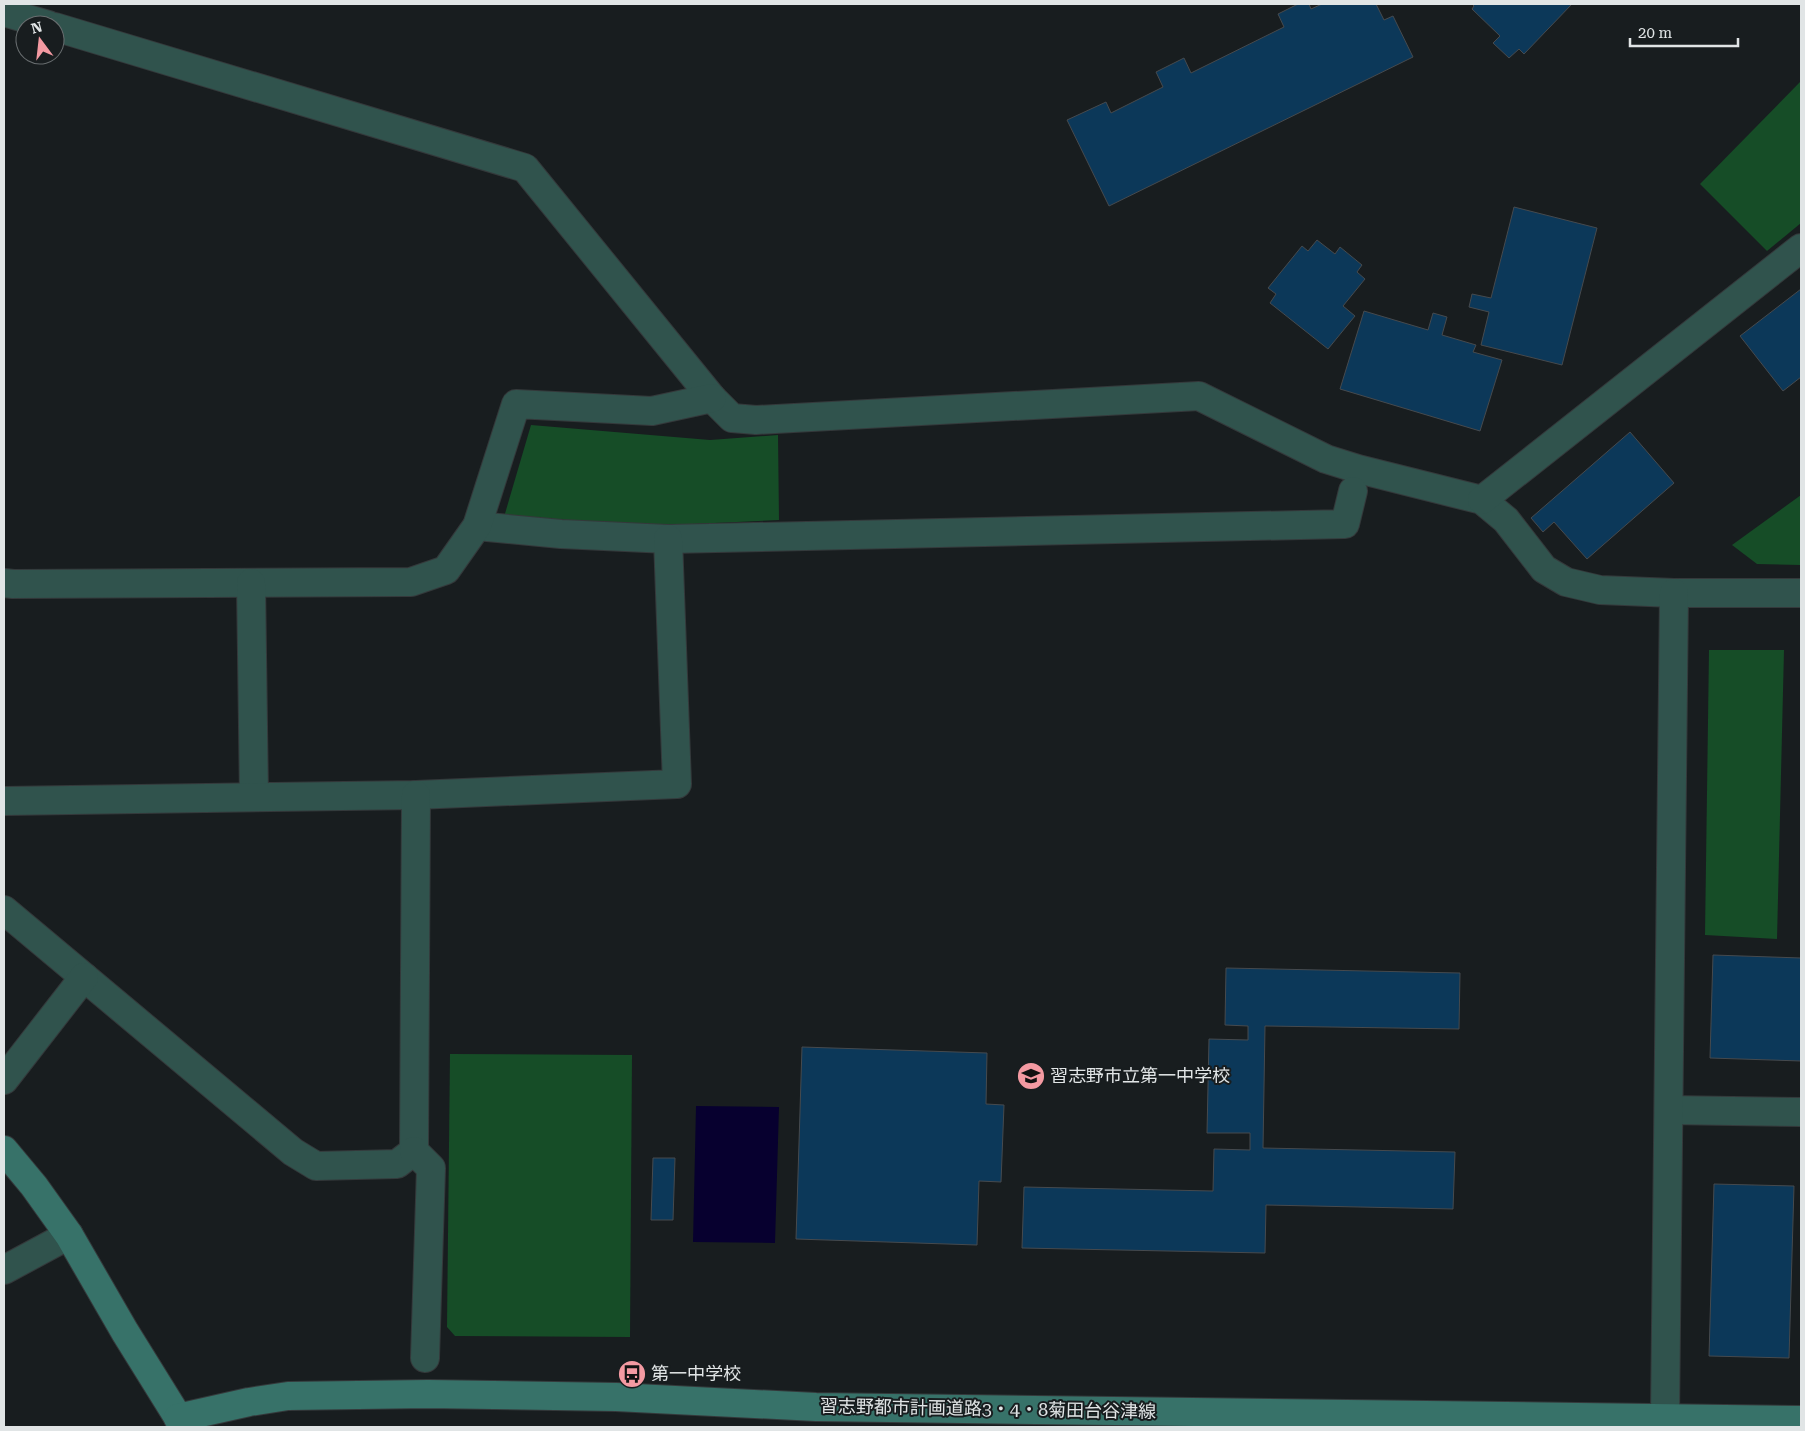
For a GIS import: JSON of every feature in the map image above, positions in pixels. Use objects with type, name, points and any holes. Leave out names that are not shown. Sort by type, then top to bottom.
[{"type":"street","points":[[65,30],[525,168],[712,398],[732,418],[756,420],[1199,396],[1326,459],[1358,469],[1482,500],[1506,520],[1544,569],[1566,582],[1600,590],[1674,593],[1801,593]]},
{"type":"street","points":[[1482,500],[1801,248]]},
{"type":"street","points":[[4,582],[13,584],[411,582],[446,570],[477,526],[516,404],[652,410],[712,398]]},
{"type":"street","points":[[477,526],[561,534],[668,539],[1345,524],[1353,491]]},
{"type":"street","points":[[4,801],[416,795],[677,784],[668,539]]},
{"type":"street","points":[[251,583],[254,798]]},
{"type":"street","points":[[1665,1418],[1674,593]]},
{"type":"street","points":[[416,795],[414,1150],[431,1168],[425,1358]]},
{"type":"street","points":[[4,910],[293,1152],[316,1166],[397,1164],[414,1150]]},
{"type":"street","points":[[4,1080],[84,977]]},
{"type":"street","points":[[1669,1110],[1801,1112]]},
{"type":"street","points":[[4,1150],[34,1186],[69,1235],[125,1332],[181,1422]]},
{"type":"street","points":[[4,1270],[69,1235]]},
{"type":"street","name":"習志野都市計画道路3・4・8菊田台谷津線","points":[[181,1422],[249,1402],[288,1396],[359,1394],[616,1397],[816,1407],[1388,1420],[1665,1418],[1801,1420]]},
{"type":"green space","points":[[1800,82],[1801,223],[1767,251],[1700,184]]},
{"type":"green space","points":[[531,425],[710,440],[778,435],[779,520],[671,525],[504,517]]},
{"type":"green space","points":[[1801,495],[1801,565],[1757,564],[1732,545]]},
{"type":"green space","points":[[1709,650],[1784,650],[1777,939],[1705,935]]},
{"type":"green space","points":[[450,1054],[632,1055],[630,1337],[455,1336],[447,1327]]},
{"type":"shaded area","points":[[696,1106],[779,1107],[775,1243],[693,1242]]},
{"type":"building","points":[[1298,4],[1309,4],[1311,9],[1322,4],[1376,4],[1384,20],[1393,16],[1413,57],[1109,206],[1067,120],[1106,102],[1111,113],[1163,87],[1156,72],[1184,58],[1191,73],[1284,27],[1278,14]]},
{"type":"building","points":[[1472,4],[1572,4],[1524,54],[1519,49],[1509,58],[1493,43],[1500,36],[1472,9],[1474,6]]},
{"type":"building","points":[[1514,207],[1597,228],[1562,365],[1481,345],[1489,312],[1469,307],[1472,294],[1491,298]]},
{"type":"building","points":[[1317,240],[1335,254],[1340,247],[1362,265],[1357,272],[1365,279],[1343,306],[1355,316],[1328,349],[1270,303],[1276,294],[1268,288],[1302,246],[1308,251]]},
{"type":"building","points":[[1801,289],[1801,377],[1783,391],[1740,336]]},
{"type":"building","points":[[1364,311],[1428,330],[1433,313],[1447,317],[1442,335],[1476,345],[1473,352],[1502,360],[1480,431],[1340,389]]},
{"type":"building","points":[[1630,432],[1674,483],[1587,559],[1554,522],[1543,532],[1531,518]]},
{"type":"building","points":[[1713,955],[1801,958],[1801,1061],[1710,1058]]},
{"type":"building","points":[[1226,968],[1460,973],[1459,1029],[1265,1026],[1263,1148],[1455,1152],[1453,1209],[1266,1205],[1265,1253],[1022,1248],[1024,1187],[1213,1191],[1214,1149],[1250,1150],[1250,1133],[1207,1133],[1209,1039],[1248,1040],[1248,1026],[1225,1025]]},
{"type":"building","points":[[802,1047],[987,1053],[986,1104],[1004,1105],[1001,1182],[979,1181],[977,1245],[796,1239]]},
{"type":"building","points":[[653,1158],[675,1158],[673,1220],[651,1220]]},
{"type":"building","points":[[1714,1184],[1794,1186],[1789,1358],[1709,1356]]},
{"type":"place","name":"習志野市立第一中学校","points":[[1031,1076]]},
{"type":"place","name":"第一中学校","points":[[632,1374]]}]
